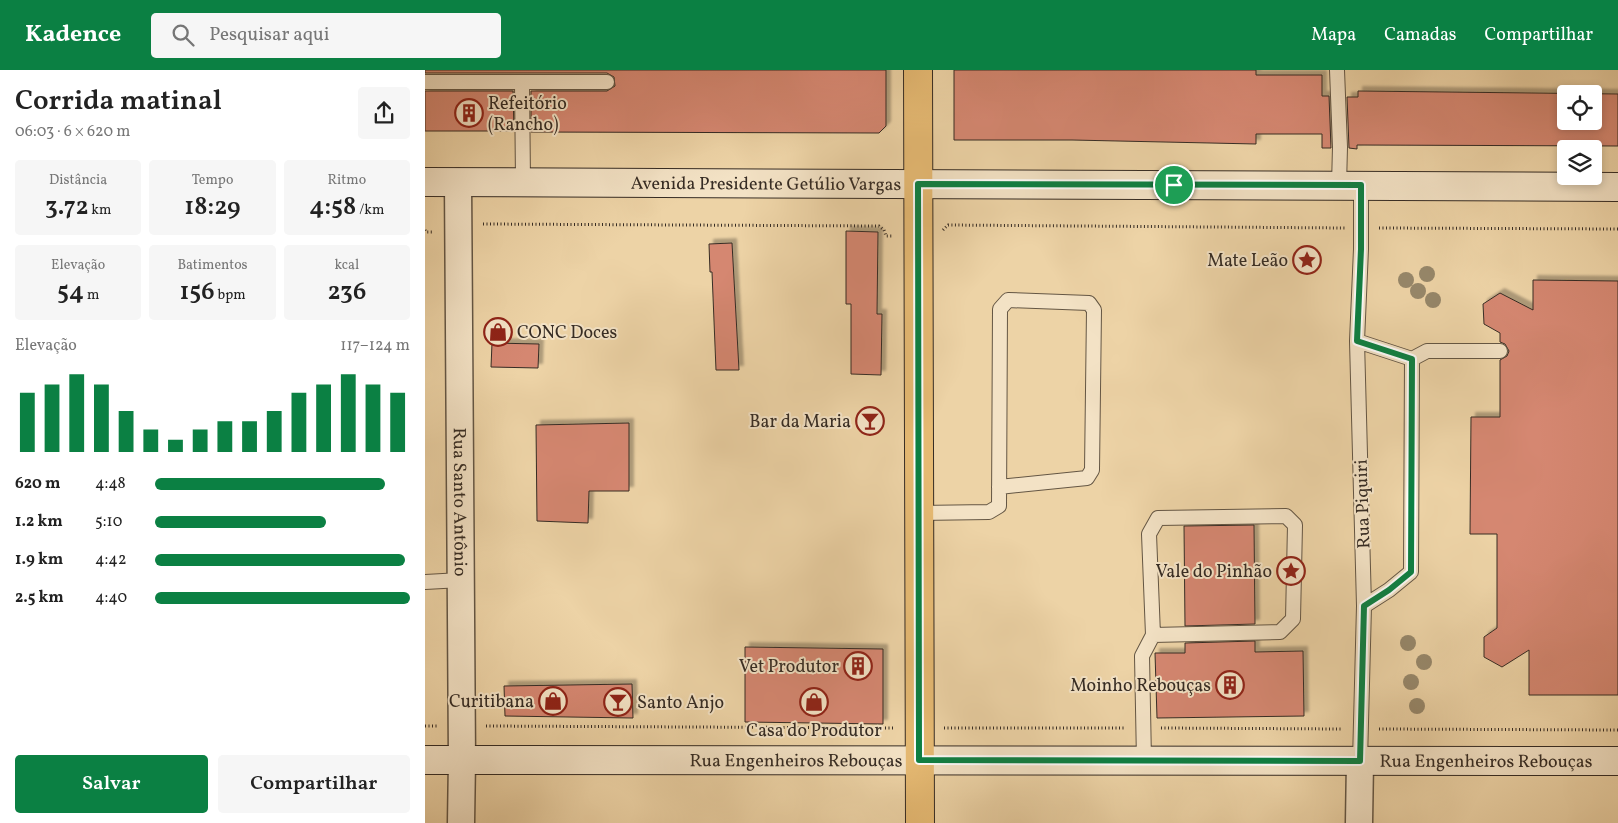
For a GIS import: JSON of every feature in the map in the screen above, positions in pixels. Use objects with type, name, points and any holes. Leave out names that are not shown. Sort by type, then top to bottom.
[{"type":"main road","points":[[918,70],[920,823]]},
{"type":"main road","name":"Avenida Presidente Getúlio Vargas","points":[[425,182],[1618,187]]},
{"type":"main road","name":"Rua Engenheiros Rebouças","points":[[425,760],[1618,761]]},
{"type":"street","name":"Rua Santo Antônio","points":[[458,182],[461,823]]},
{"type":"street","name":"Rua Piquiri","points":[[1359,823],[1360,761]]},
{"type":"lane","name":"Rua Piquiri","points":[[1337,70],[1340,147],[1350,185],[1361,249],[1357,341],[1364,606],[1360,761]]},
{"type":"lane","points":[[425,82],[488,76],[522,82],[607,82]]},
{"type":"lane","points":[[522,82],[523,182]]},
{"type":"lane","points":[[919,513],[989,512],[999,506],[999,487],[1000,309],[1008,300],[1089,303],[1094,310],[1092,470],[1087,478],[999,487]]},
{"type":"lane","points":[[1357,341],[1412,359],[1427,351],[1500,351]]},
{"type":"lane","points":[[1364,606],[1389,590],[1411,572],[1412,359]]},
{"type":"lane","points":[[1144,760],[1142,656],[1153,635],[1149,534],[1158,518],[1286,516],[1295,525],[1293,619],[1280,632],[1153,635]]},
{"type":"lane","points":[[425,582],[461,580]]},
{"type":"path","points":[[477,227],[482,224],[879,226],[884,230],[886,236]]},
{"type":"path","points":[[940,236],[942,230],[948,225],[1347,228]]},
{"type":"path","points":[[1390,228],[1618,228]]},
{"type":"path","points":[[425,726],[442,726]]},
{"type":"path","points":[[480,726],[894,728]]},
{"type":"path","points":[[1388,729],[1618,730]]},
{"type":"building","points":[[425,70],[886,70],[886,126],[879,133],[531,132],[531,91],[607,91],[615,86],[614,77],[607,73],[425,73]]},
{"type":"building","points":[[954,70],[1256,70],[1256,75],[1322,75],[1322,96],[1329,96],[1331,148],[1322,148],[1322,134],[1256,134],[1256,144],[1072,140],[954,140]]},
{"type":"building","name":"Refeitório (Rancho)","points":[[425,91],[513,91],[514,131],[425,131]]},
{"type":"building","points":[[1358,91],[1557,93],[1557,130],[1602,130],[1602,94],[1618,94],[1618,146],[1602,146],[1602,140],[1557,140],[1557,146],[1357,145],[1357,149],[1349,148],[1347,97],[1358,97]]},
{"type":"building","points":[[846,231],[878,232],[877,314],[882,314],[881,375],[851,374],[851,304],[846,304]]},
{"type":"building","points":[[732,243],[739,370],[716,370],[709,244]]},
{"type":"building","points":[[1533,280],[1618,281],[1618,695],[1529,695],[1529,650],[1502,667],[1484,657],[1484,637],[1497,628],[1497,534],[1470,534],[1471,417],[1500,417],[1500,360],[1507,356],[1509,351],[1505,344],[1500,342],[1500,333],[1484,324],[1483,304],[1500,293],[1533,310]]},
{"type":"building","points":[[492,343],[539,344],[538,368],[491,367]]},
{"type":"building","points":[[629,423],[629,491],[589,491],[588,523],[537,521],[536,425]]},
{"type":"building","name":"Moinho Rebouças","points":[[1254,525],[1255,624],[1185,626],[1184,526]]},
{"type":"building","name":"Moinho Rebouças","points":[[1255,641],[1255,652],[1303,651],[1304,716],[1157,718],[1155,653],[1185,653],[1185,643]]},
{"type":"building","name":"Casa do Produtor","points":[[745,647],[883,649],[883,724],[745,722]]},
{"type":"building","name":"Curitibana","points":[[632,684],[633,718],[505,716],[504,686]]},
{"type":"place","name":"Refeitório (Rancho)","points":[[469,113]]},
{"type":"place","name":"Mate Leão","points":[[1307,260]]},
{"type":"place","name":"CONC Doces","points":[[498,332]]},
{"type":"place","name":"Bar da Maria","points":[[870,421]]},
{"type":"place","name":"Vale do Pinhão","points":[[1291,571]]},
{"type":"place","name":"Vet Produtor","points":[[858,666]]},
{"type":"place","name":"Moinho Rebouças","points":[[1230,685]]},
{"type":"place","name":"Curitibana","points":[[553,701]]},
{"type":"place","name":"Santo Anjo","points":[[618,702]]},
{"type":"place","name":"Casa do Produtor","points":[[814,702]]},
{"type":"route","points":[[918,184],[1174,185],[1361,185],[1361,249],[1357,341],[1412,359],[1411,572],[1389,590],[1364,606],[1360,761],[919,760],[918,184]]}]
